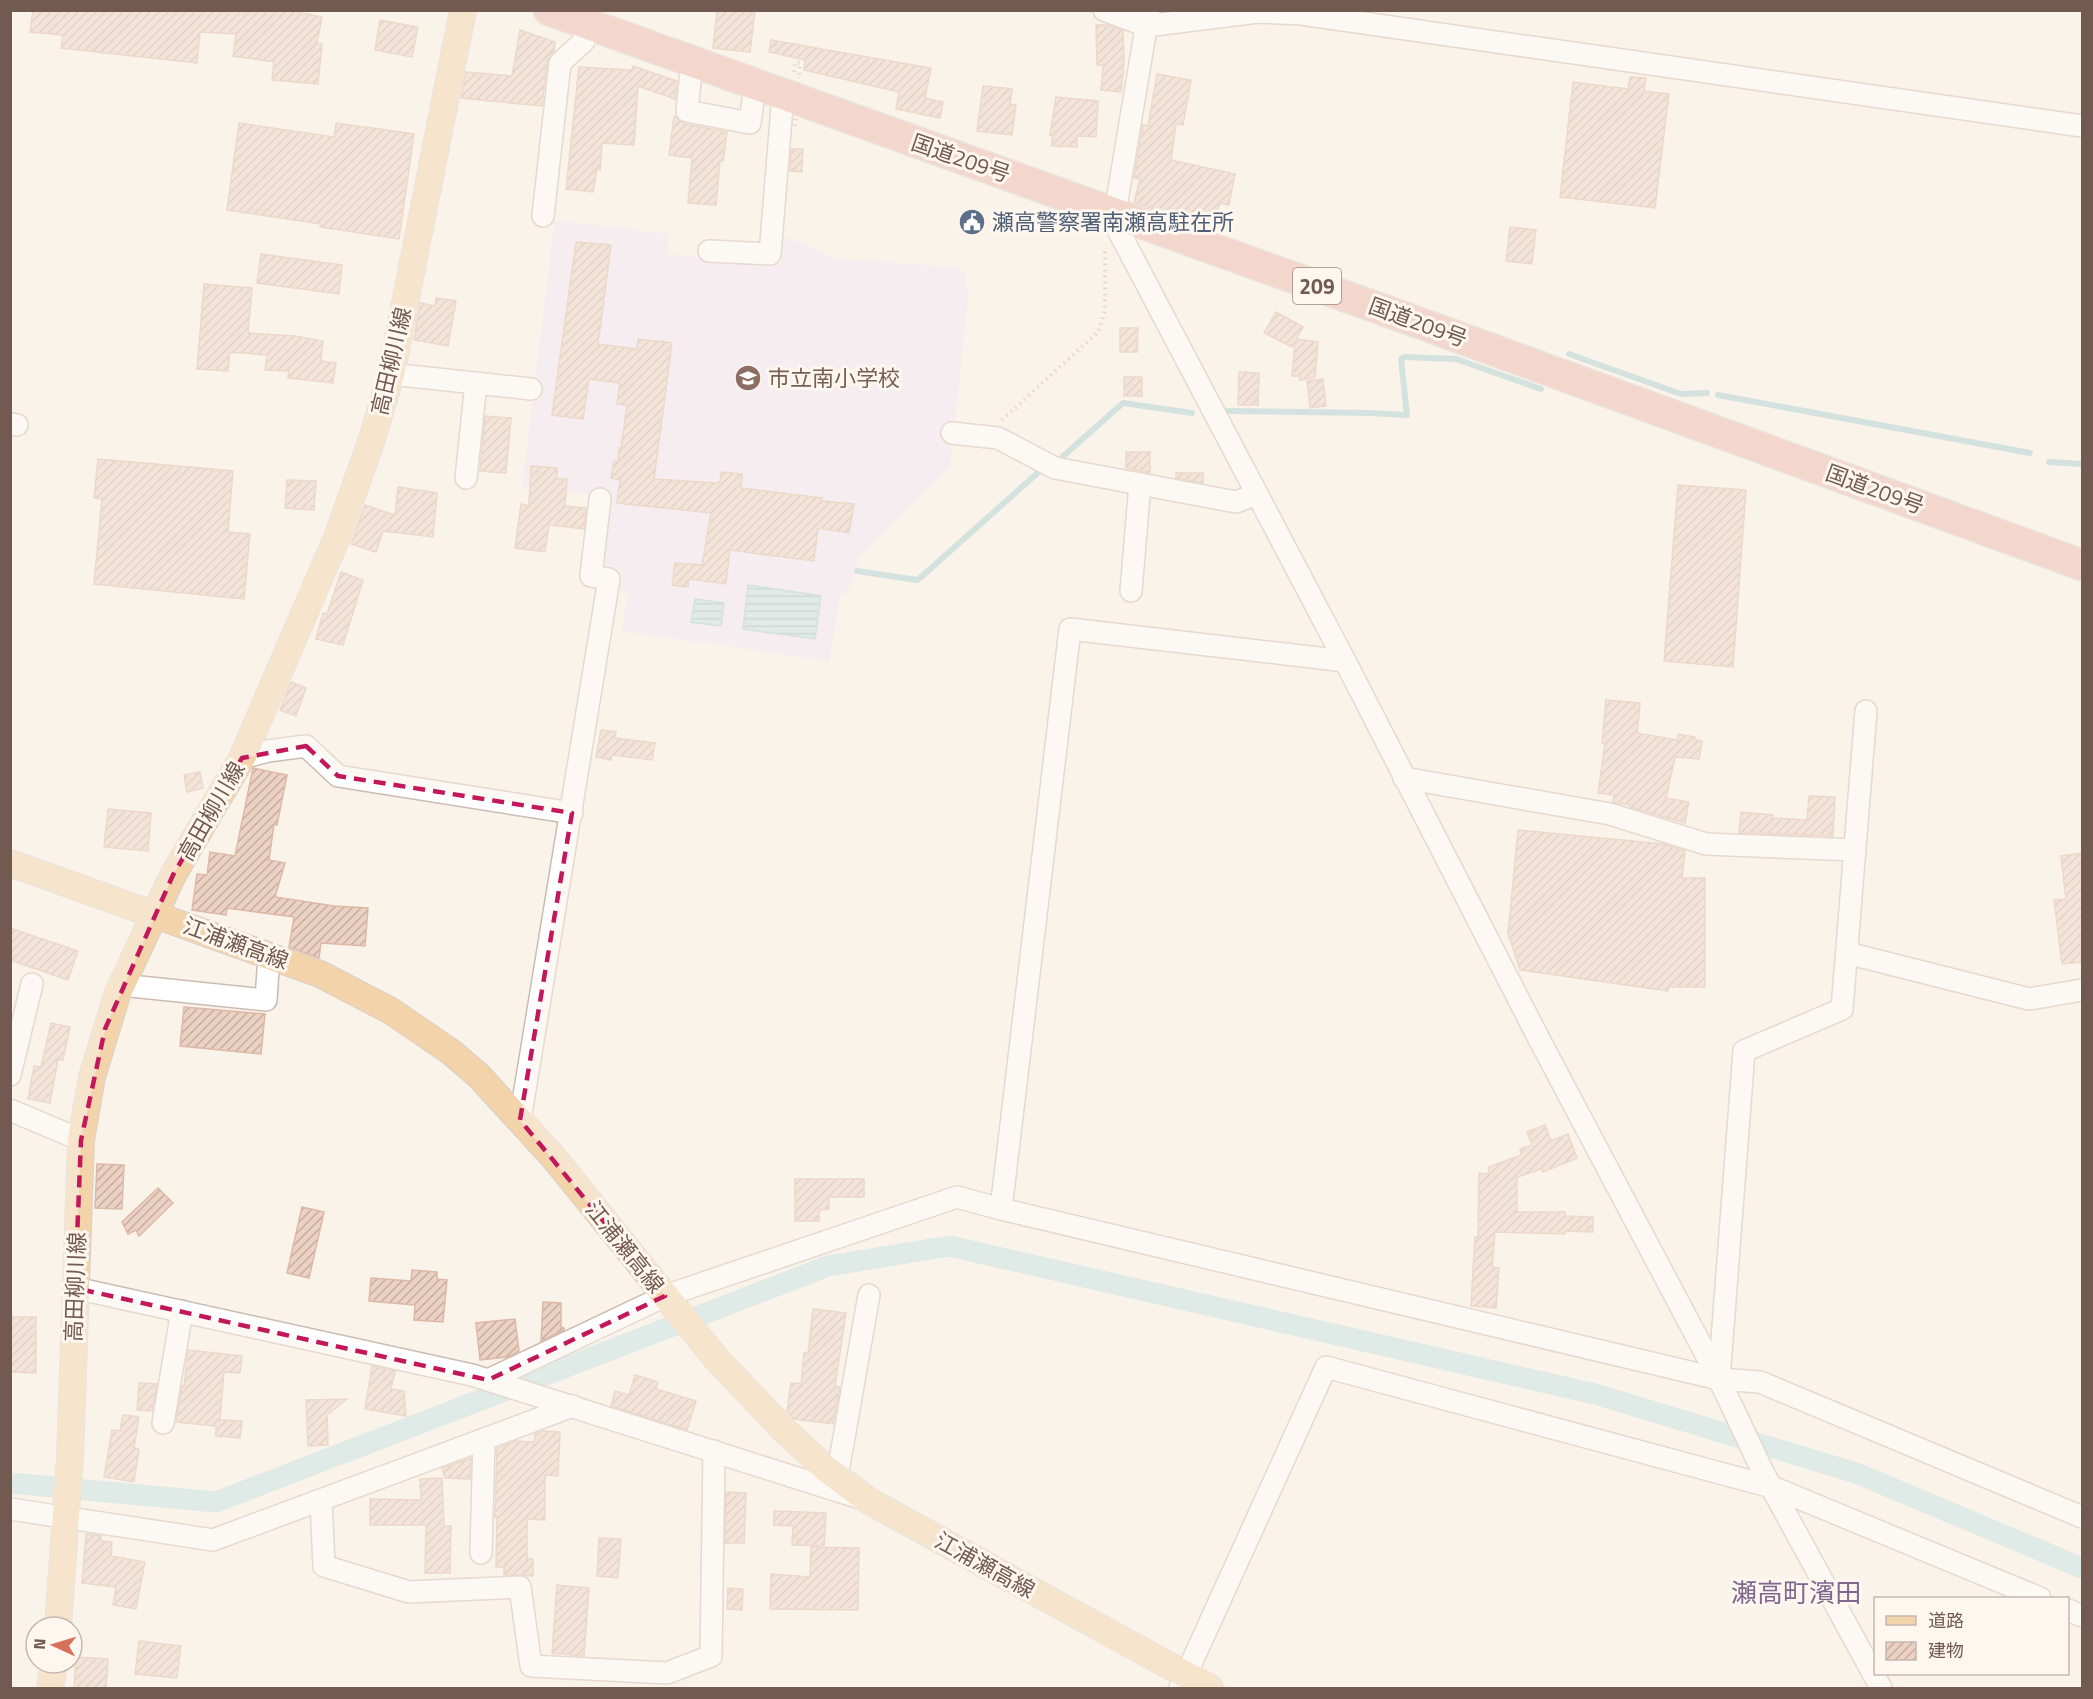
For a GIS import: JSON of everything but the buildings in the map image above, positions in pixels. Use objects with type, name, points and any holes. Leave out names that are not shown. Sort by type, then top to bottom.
[{"type":"highway","name":"国道209号","points":[[549,10],[754,85],[790,88],[1115,213],[2082,565]]},
{"type":"main road","name":"高田柳川線","points":[[59,1615],[70,1458],[81,1140],[105,1029],[121,986],[173,875],[242,758],[338,535],[372,439],[391,374],[463,10]]},
{"type":"main road","name":"江浦瀬高線","points":[[11,863],[320,974],[392,1011],[422,1031],[478,1076],[520,1120],[554,1158],[714,1356],[783,1429],[825,1468],[869,1501],[1183,1682],[1210,1689]]},
{"type":"street","points":[[1104,10],[1148,18],[1258,12],[1301,14],[2082,126]]},
{"type":"street","points":[[1148,18],[1115,213],[1117,228],[1723,1387],[1768,1480],[1881,1689]]},
{"type":"street","points":[[543,216],[560,63],[584,41],[589,25]]},
{"type":"street","points":[[692,62],[687,111],[750,123],[754,85]]},
{"type":"street","points":[[709,251],[770,254],[790,88]]},
{"type":"street","points":[[391,374],[531,389]]},
{"type":"street","points":[[466,478],[476,383]]},
{"type":"street","points":[[952,433],[998,438],[1055,468],[1236,502],[1257,494]]},
{"type":"street","points":[[1131,591],[1140,484]]},
{"type":"street","points":[[520,1120],[609,579],[591,576],[600,499]]},
{"type":"street","points":[[1001,1209],[1070,629],[1345,661]]},
{"type":"street","points":[[1723,1387],[1744,1051],[1842,1009],[1866,711]]},
{"type":"street","points":[[242,758],[268,751],[306,746],[338,776],[572,813]]},
{"type":"street","points":[[1404,778],[1610,814],[1707,844],[1855,850]]},
{"type":"street","points":[[1846,953],[2029,999],[2082,990]]},
{"type":"street","points":[[121,986],[266,1000],[269,955]]},
{"type":"street","points":[[10,1075],[32,984]]},
{"type":"street","points":[[10,1110],[81,1140]]},
{"type":"street","points":[[480,1377],[670,1302],[957,1197],[1723,1387],[1760,1382],[2082,1517]]},
{"type":"street","points":[[75,1288],[480,1377],[869,1501]]},
{"type":"street","points":[[837,1478],[869,1295]]},
{"type":"street","points":[[163,1423],[182,1311]]},
{"type":"street","points":[[1183,1682],[1326,1367],[1768,1480],[2035,1597]]},
{"type":"street","points":[[10,1509],[213,1540],[484,1439],[565,1403]]},
{"type":"street","points":[[481,1553],[484,1439]]},
{"type":"street","points":[[321,1500],[324,1566],[409,1592],[520,1587],[531,1666],[664,1681],[711,1656],[714,1451]]},
{"type":"path","points":[[790,88],[795,126]]},
{"type":"path","points":[[986,435],[1098,332],[1104,310],[1105,241]]},
{"type":"highlighted area","points":[[306,746],[338,776],[572,813],[520,1120],[665,1296],[488,1380],[75,1288],[81,1140],[105,1029],[173,875],[242,758]]},
{"type":"shaded area","name":"市立南小学校","points":[[555,220],[668,234],[668,254],[781,266],[782,235],[833,258],[961,268],[961,272],[965,272],[966,287],[969,289],[950,467],[854,561],[859,565],[849,589],[840,596],[829,661],[622,631],[628,591],[617,590],[597,573],[606,497],[522,486]]},
{"type":"water","points":[[748,585],[821,596],[815,639],[743,629]]},
{"type":"water","points":[[695,599],[724,603],[721,626],[691,622]]},
{"type":"waterway","points":[[1569,354],[1681,394],[1707,393]]},
{"type":"waterway","points":[[1228,411],[1407,415],[1401,359],[1404,357],[1456,359],[1541,389]]},
{"type":"waterway","points":[[1718,395],[2030,453]]},
{"type":"waterway","points":[[1060,459],[1123,403],[1192,413]]},
{"type":"waterway","points":[[2049,462],[2082,464]]},
{"type":"waterway","points":[[857,571],[917,580],[1041,470]]},
{"type":"waterway","points":[[10,1483],[216,1502],[828,1266],[949,1246],[1595,1394],[1856,1473],[2082,1568]]},
{"type":"place","name":"瀬高警察署南瀬高駐在所","points":[[972,222]]},
{"type":"place","name":"市立南小学校","points":[[748,378]]},
{"type":"district","name":"瀬高町濱田","points":[[1796,1592]]}]
